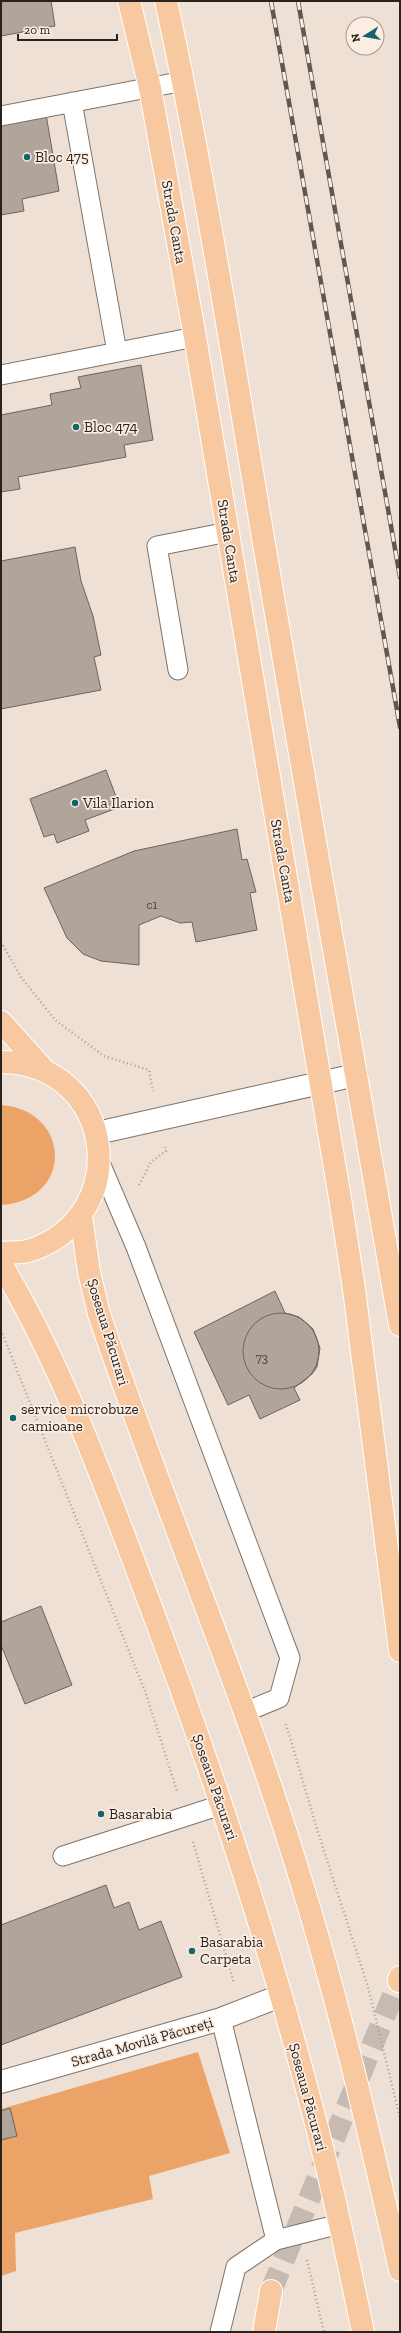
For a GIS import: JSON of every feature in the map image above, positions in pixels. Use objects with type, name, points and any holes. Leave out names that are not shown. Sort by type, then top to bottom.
[{"type":"main road","name":"Strada Canta","points":[[129,1],[150,88],[195,337],[354,1290],[400,1651]]},
{"type":"main road","points":[[166,1],[184,81],[230,330],[312,830],[400,1325]]},
{"type":"main road","points":[[1,1022],[45,1071]]},
{"type":"main road","points":[[1,1062],[24,1064],[45,1071],[62,1082],[77,1096],[89,1114],[97,1133],[100,1163],[95,1191],[81,1216],[57,1238],[27,1251],[1,1253]]},
{"type":"main road","name":"Șoseaua Păcurari","points":[[81,1216],[89,1272],[99,1314],[244,1712],[302,1882],[345,2031],[400,2270]]},
{"type":"main road","name":"Șoseaua Păcurari","points":[[1,1264],[36,1325],[66,1393],[180,1684],[253,1903],[314,2116],[340,2224],[363,2332]]},
{"type":"main road","points":[[264,2332],[271,2291]]},
{"type":"street","points":[[97,1133],[356,1075]]},
{"type":"street","name":"Strada Movilă Păcureți","points":[[1,2082],[221,2019],[280,1996]]},
{"type":"lane","points":[[1,116],[184,81]]},
{"type":"lane","points":[[72,102],[117,352]]},
{"type":"lane","points":[[1,375],[195,337]]},
{"type":"lane","points":[[178,670],[157,546],[228,532]]},
{"type":"lane","points":[[100,1163],[136,1247],[290,1658],[279,1698],[244,1712]]},
{"type":"lane","points":[[63,1856],[221,1805]]},
{"type":"lane","points":[[221,2019],[276,2240]]},
{"type":"lane","points":[[220,2332],[236,2267],[276,2240],[340,2224]]},
{"type":"path","points":[[1,942],[21,977],[55,1020],[104,1056],[149,1070],[166,1151],[151,1162],[140,1181],[139,1188]]},
{"type":"shaded area","points":[[1,1105],[25,1111],[42,1123],[52,1138],[55,1156],[52,1173],[42,1189],[25,1200],[1,1205]]},
{"type":"shaded area","points":[[198,2052],[230,2153],[149,2176],[153,2199],[15,2233],[16,2271],[1,2276],[1,2109]]},
{"type":"building","points":[[1,1],[51,1],[55,26],[1,36]]},
{"type":"building","name":"Bloc 475","points":[[46,114],[59,191],[22,199],[24,211],[1,215],[1,123]]},
{"type":"building","name":"Bloc 474","points":[[141,365],[153,440],[124,445],[126,457],[18,477],[20,489],[1,492],[1,415],[52,405],[50,394],[81,388],[78,377]]},
{"type":"building","points":[[75,547],[81,581],[93,616],[101,655],[94,657],[101,690],[1,709],[1,561]]},
{"type":"building","name":"Vila Ilarion","points":[[106,770],[120,807],[85,820],[89,831],[57,843],[54,834],[44,837],[30,799]]},
{"type":"building","points":[[237,829],[242,860],[247,859],[256,892],[250,893],[257,930],[196,942],[192,922],[180,923],[161,916],[139,925],[139,965],[101,961],[83,954],[67,938],[44,888],[134,851]]},
{"type":"building","points":[[275,1291],[285,1313],[299,1317],[313,1329],[320,1348],[317,1367],[312,1374],[294,1388],[300,1400],[260,1419],[249,1395],[228,1405],[194,1332]]},
{"type":"building","points":[[281,1313],[296,1316],[308,1324],[316,1336],[319,1351],[316,1366],[308,1378],[296,1386],[281,1389],[266,1386],[254,1378],[246,1366],[243,1351],[246,1336],[254,1324],[266,1316]]},
{"type":"building","points":[[41,1606],[72,1685],[25,1704],[1,1645],[1,1622]]},
{"type":"building","points":[[106,1885],[114,1908],[129,1902],[139,1930],[161,1921],[182,1977],[1,2045],[1,1925]]},
{"type":"building","points":[[10,2108],[17,2136],[1,2140],[1,2111]]},
{"type":"tunnel","points":[[271,2291],[399,1981]]},
{"type":"railway","points":[[271,1],[400,727]]},
{"type":"railway","points":[[298,1],[400,577]]},
{"type":"place","name":"Bloc 475","points":[[27,157]]},
{"type":"place","name":"Bloc 474","points":[[76,427]]},
{"type":"place","name":"Vila Ilarion","points":[[75,803]]},
{"type":"place","name":"service microbuze camioane","points":[[13,1418]]},
{"type":"place","name":"Basarabia","points":[[101,1814]]},
{"type":"place","name":"Basarabia Carpeta","points":[[192,1951]]}]
